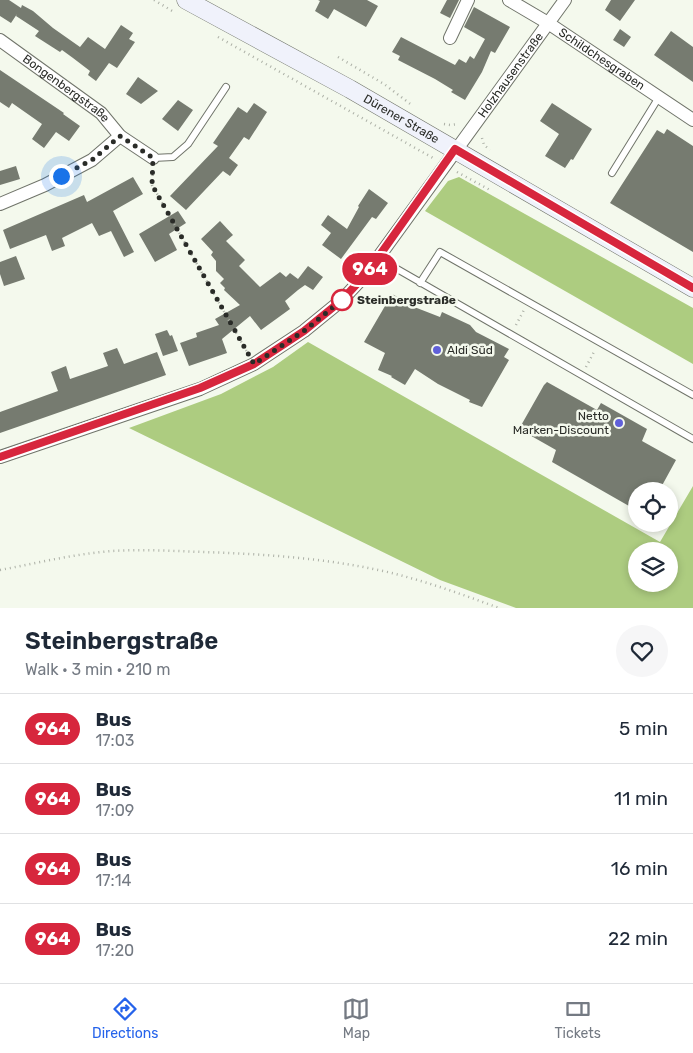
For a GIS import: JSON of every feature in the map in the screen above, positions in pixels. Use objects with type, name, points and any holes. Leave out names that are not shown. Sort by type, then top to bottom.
[{"type":"main road","name":"Dürener Straße","points":[[183,7],[455,149],[693,288]]},
{"type":"street","points":[[450,38],[468,0]]},
{"type":"street","name":"Schildchesgraben","points":[[510,0],[548,23],[693,120]]},
{"type":"street","name":"Holzhausenstraße","points":[[0,457],[200,388],[254,364],[304,331],[342,300],[367,273],[455,149],[565,0]]},
{"type":"street","name":"Bongenbergstraße","points":[[0,40],[101,113],[120,136],[153,158]]},
{"type":"street","points":[[0,204],[45,185],[92,160],[120,136]]},
{"type":"lane","points":[[153,158],[172,157],[188,144],[226,87]]},
{"type":"lane","points":[[612,173],[659,97]]},
{"type":"lane","points":[[420,283],[440,252],[693,395]]},
{"type":"lane","points":[[378,258],[693,439]]},
{"type":"path","points":[[154,0],[183,7]]},
{"type":"path","points":[[213,34],[445,165]]},
{"type":"path","points":[[338,57],[384,84],[414,106]]},
{"type":"path","points":[[153,158],[152,185],[254,364]]},
{"type":"path","points":[[510,334],[528,302]]},
{"type":"path","points":[[582,376],[599,342]]},
{"type":"path","points":[[0,570],[60,558],[112,551],[160,550],[258,553],[328,561],[384,571],[437,585],[499,608]]},
{"type":"green space","points":[[459,177],[693,308],[693,364],[425,211],[448,181]]},
{"type":"green space","points":[[308,342],[628,524],[628,532],[642,532],[660,542],[666,532],[678,532],[678,511],[693,486],[693,608],[516,608],[440,580],[129,428],[221,394],[273,367]]},
{"type":"building","points":[[0,0],[9,0],[21,8],[22,5],[33,11],[80,47],[88,37],[105,49],[121,25],[133,33],[129,39],[135,42],[117,68],[109,63],[96,81],[88,75],[90,71],[73,58],[35,36],[39,31],[16,16],[17,14],[11,23],[0,16]]},
{"type":"building","points":[[318,0],[367,0],[378,6],[366,27],[334,9],[328,19],[315,11],[320,1]]},
{"type":"building","points":[[447,0],[459,0],[450,18],[440,13]]},
{"type":"building","points":[[611,0],[635,0],[620,21],[605,10]]},
{"type":"building","points":[[474,7],[510,27],[495,53],[491,51],[482,72],[465,100],[435,79],[398,60],[400,56],[392,52],[401,37],[455,65],[459,59],[466,63],[470,56],[474,59],[485,39],[464,27]]},
{"type":"building","points":[[620,29],[631,37],[624,47],[613,40]]},
{"type":"building","points":[[671,31],[693,47],[693,82],[654,55]]},
{"type":"building","points":[[0,70],[80,126],[69,141],[56,132],[44,148],[32,139],[42,124],[12,103],[9,108],[0,102]]},
{"type":"building","points":[[138,77],[158,91],[141,104],[126,94]]},
{"type":"building","points":[[178,100],[193,110],[178,131],[162,119]]},
{"type":"building","points":[[254,103],[267,112],[249,140],[244,137],[229,158],[238,165],[230,176],[223,171],[186,210],[170,196],[218,146],[213,143],[238,107],[247,113]]},
{"type":"building","points":[[552,103],[592,129],[573,160],[571,159],[565,168],[545,156],[559,134],[540,121]]},
{"type":"building","points":[[667,129],[693,146],[693,252],[610,203],[657,130],[664,134]]},
{"type":"building","points":[[16,166],[20,179],[0,185],[0,171]]},
{"type":"building","points":[[133,177],[143,194],[113,211],[134,252],[124,257],[111,231],[99,236],[92,223],[62,238],[65,246],[52,251],[46,235],[10,249],[3,230],[84,195],[87,202]]},
{"type":"building","points":[[369,189],[388,203],[376,219],[372,217],[341,259],[322,245],[331,233],[321,225],[328,215],[347,229]]},
{"type":"building","points":[[178,211],[186,223],[169,234],[177,250],[155,262],[139,234]]},
{"type":"building","points":[[220,221],[233,235],[226,241],[245,260],[239,266],[260,287],[280,272],[286,277],[290,273],[298,279],[308,266],[323,277],[313,290],[305,285],[285,301],[290,309],[261,330],[250,316],[222,339],[227,353],[189,366],[180,343],[197,337],[196,333],[219,325],[215,319],[240,305],[224,290],[225,288],[220,283],[224,279],[216,271],[216,261],[211,255],[213,252],[201,239]]},
{"type":"building","points":[[16,256],[25,279],[4,286],[0,274],[0,262]]},
{"type":"building","name":"Aldi Süd","points":[[392,294],[405,301],[404,303],[440,317],[442,312],[470,325],[476,332],[509,349],[504,357],[509,360],[482,407],[469,402],[470,400],[438,384],[415,369],[405,385],[392,376],[378,370],[385,353],[364,342]]},
{"type":"building","points":[[167,330],[170,336],[172,335],[178,351],[163,356],[155,334]]},
{"type":"building","points":[[117,348],[124,364],[157,352],[166,375],[0,433],[0,412],[58,391],[51,372],[66,366],[70,379],[108,366],[103,353]]},
{"type":"building","points":[[547,382],[597,410],[601,403],[647,429],[642,441],[676,460],[664,482],[628,482],[628,505],[552,462],[556,450],[519,429]]},
{"type":"bus line","name":"964","points":[[0,457],[200,388],[254,364],[304,331],[342,300],[367,273],[455,149],[693,288]]},
{"type":"place","name":"Steinbergstraße","points":[[342,300]]},
{"type":"place","name":"Aldi Süd","points":[[437,350]]},
{"type":"place","name":"Netto Marken-Discount","points":[[619,423]]},
{"type":"route","points":[[61,176],[92,160],[120,136],[153,158],[152,185],[254,364],[304,331],[342,300]]}]
